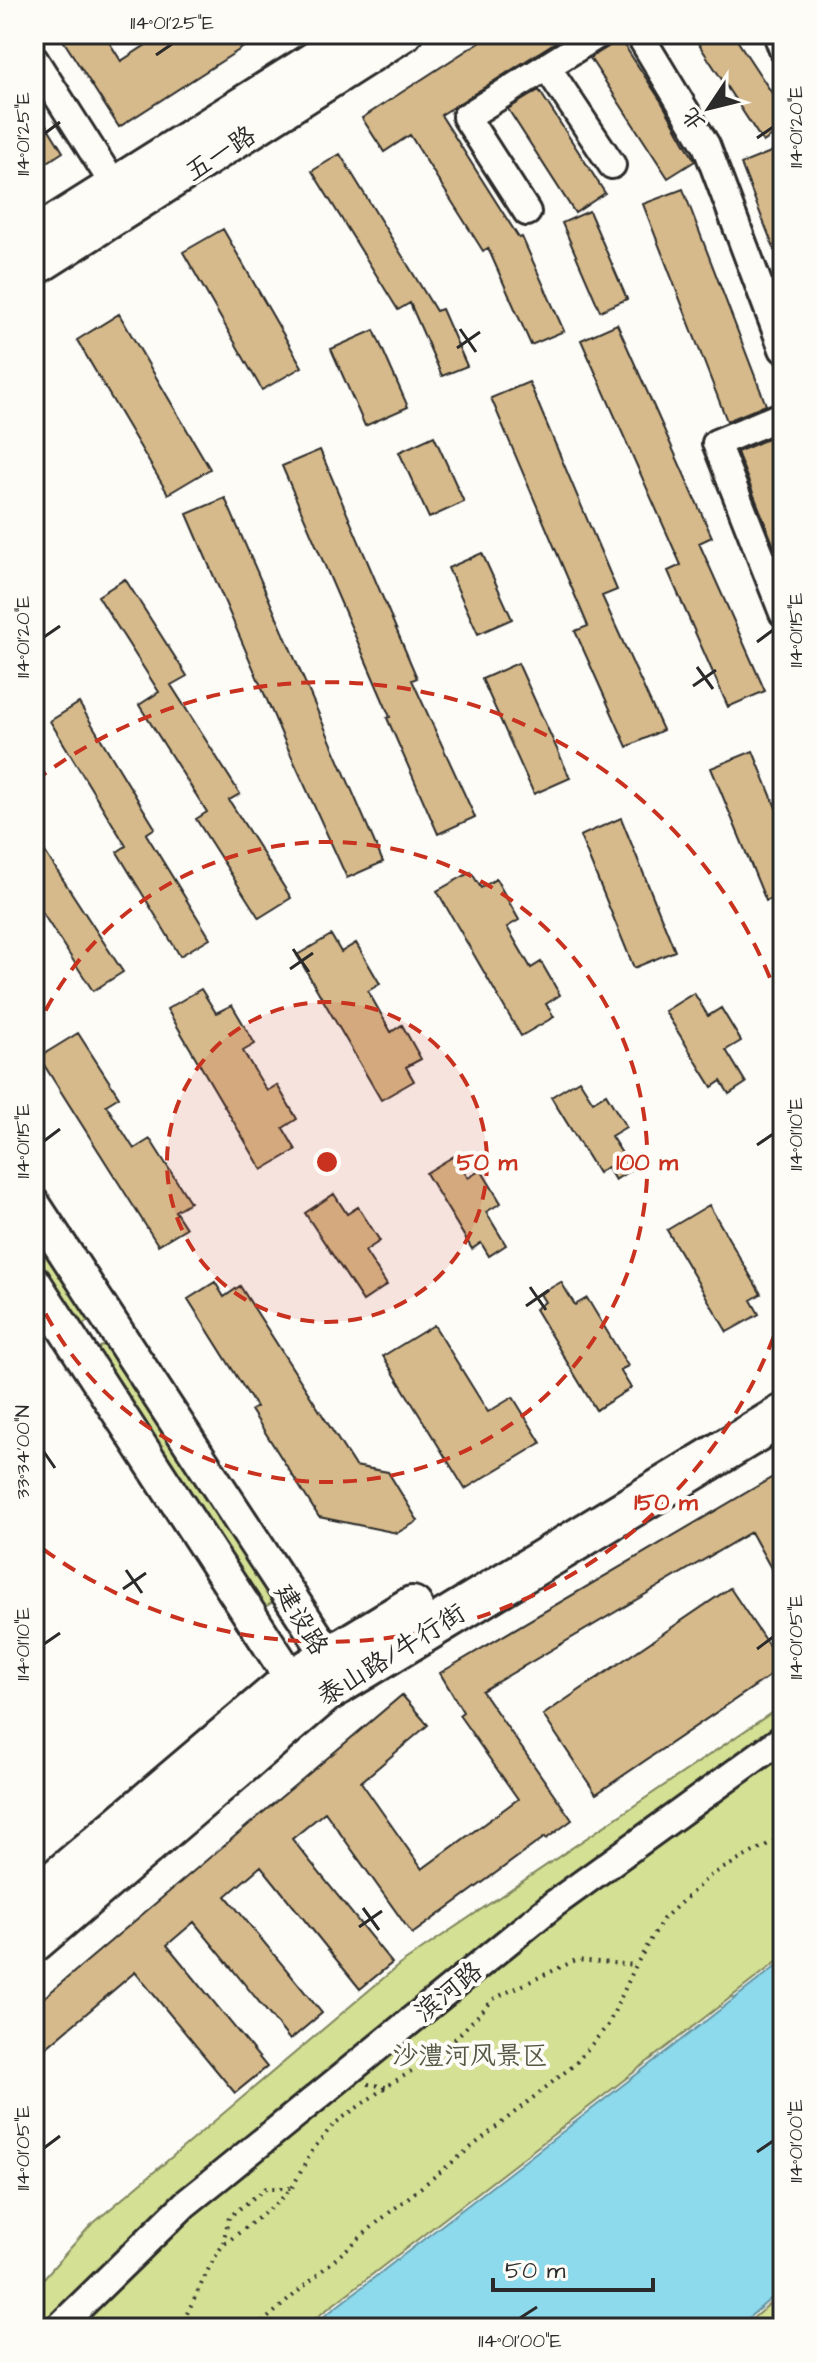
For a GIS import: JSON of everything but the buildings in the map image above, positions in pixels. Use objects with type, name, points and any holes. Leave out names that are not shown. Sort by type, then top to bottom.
[{"type":"main road","name":"泰山路/牛行街","points":[[34,1899],[315,1676],[783,1386]]},
{"type":"main road","name":"泰山路/牛行街","points":[[34,1941],[315,1676],[783,1415]]},
{"type":"street","name":"五一路","points":[[34,270],[122,198],[352,34]]},
{"type":"street","name":"五一路","points":[[34,234],[122,198],[405,34]]},
{"type":"street","points":[[527,212],[466,117],[599,34]]},
{"type":"street","points":[[639,34],[706,145],[783,349]]},
{"type":"street","points":[[777,34],[783,50]]},
{"type":"street","points":[[34,59],[122,198]]},
{"type":"street","points":[[547,67],[612,165]]},
{"type":"street","points":[[783,415],[716,443],[783,613]]},
{"type":"street","name":"建设路","points":[[34,1205],[110,1322],[315,1676]]},
{"type":"street","name":"建设路","points":[[34,1282],[75,1346],[315,1676]]},
{"type":"street","points":[[75,1346],[110,1322]]},
{"type":"street","name":"滨河路","points":[[58,2328],[185,2204],[554,1904],[783,1738]]},
{"type":"path","points":[[256,2328],[379,2221],[575,2064],[608,2025],[636,1965],[663,1919],[711,1875],[783,1836]]},
{"type":"path","points":[[222,2246],[292,2188],[313,2149],[334,2124],[390,2084],[438,2056],[495,1998],[576,1960],[636,1965]]},
{"type":"path","points":[[180,2328],[222,2246],[229,2217],[266,2188],[292,2188]]},
{"type":"green space","points":[[34,1228],[92,1318],[79,1327],[34,1258]]},
{"type":"green space","points":[[108,1342],[276,1600],[262,1609],[94,1351]]},
{"type":"green space","name":"沙澧河风景区","points":[[783,1705],[783,1957],[303,2328],[34,2328],[34,2289],[90,2226],[399,1965]]},
{"type":"green space","points":[[783,2292],[783,2328],[742,2328]]},
{"type":"water","points":[[783,1961],[783,2288],[737,2328],[309,2328]]}]
